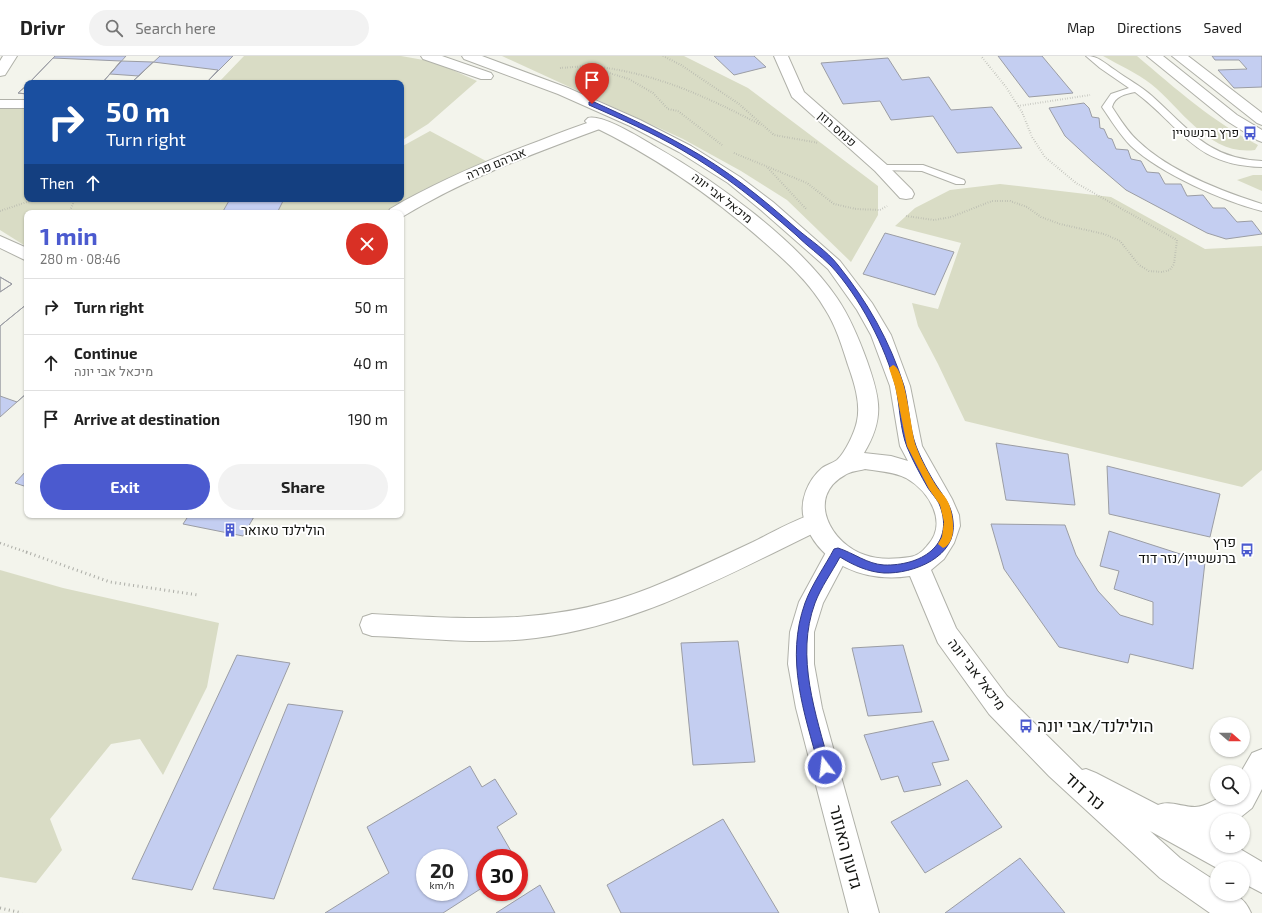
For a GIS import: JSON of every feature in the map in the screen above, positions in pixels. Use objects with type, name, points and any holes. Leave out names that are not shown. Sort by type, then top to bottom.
[{"type":"street","points":[[0,58],[8,56]]},
{"type":"street","points":[[0,72],[8,56]]},
{"type":"street","name":"מיכאל אבי יונה","points":[[428,56],[505,83],[600,124],[664,157],[711,188],[744,213],[806,271],[835,310],[848,336],[864,385],[868,419],[863,438],[844,466]]},
{"type":"street","name":"מיכאל אבי יונה","points":[[470,56],[528,77],[635,123],[685,149],[734,180],[768,206],[834,265],[865,307],[880,335],[900,386],[911,446],[932,486]]},
{"type":"street","name":"פנחס רוזן","points":[[781,56],[797,94],[881,168],[906,194]]},
{"type":"street","points":[[1154,56],[1232,118],[1262,137]]},
{"type":"street","points":[[1179,56],[1262,120]]},
{"type":"street","points":[[0,104],[24,104]]},
{"type":"street","name":"אברהם פררה","points":[[400,210],[420,197],[518,153],[600,124]]},
{"type":"street","points":[[0,241],[24,253]]},
{"type":"street","points":[[865,461],[888,463],[914,473],[932,486],[944,504],[949,522],[946,538],[935,554],[917,565],[884,569],[860,564],[838,552],[817,528],[812,509],[815,491],[827,476],[844,466],[865,461]]},
{"type":"street","points":[[372,625],[504,629],[556,625],[595,616],[640,603],[816,522]]},
{"type":"street","name":"גדעון האוזנר","points":[[838,552],[811,602],[802,632],[801,664],[809,708],[864,913]]},
{"type":"street","name":"מיכאל אבי יונה","points":[[917,565],[947,635],[998,705],[1059,767]]},
{"type":"street","points":[[1250,784],[1262,762]]},
{"type":"street","name":"נזר דוד","points":[[1059,767],[1195,839],[1262,878]]},
{"type":"street","name":"נזר דוד","points":[[1059,767],[1170,868],[1236,913]]},
{"type":"street","points":[[1123,801],[1174,820],[1203,821],[1227,811],[1234,805]]},
{"type":"lane","points":[[1090,56],[1136,89],[1204,148],[1220,158],[1248,164],[1262,164]]},
{"type":"lane","points":[[1136,89],[1112,96],[1108,100],[1107,107],[1115,120],[1134,143],[1150,157],[1206,186],[1262,208]]},
{"type":"lane","points":[[881,168],[923,168],[960,182]]},
{"type":"path","points":[[662,56],[681,65],[740,104],[761,125],[774,135],[792,140],[819,143],[849,140]]},
{"type":"path","points":[[903,214],[919,219],[934,220],[951,217],[992,201],[1010,201],[1027,207],[1041,217],[1060,224],[1104,234],[1120,241],[1138,265],[1149,271],[1162,272],[1170,270],[1174,264],[1177,240],[1070,178],[1045,157],[1032,137],[1018,106],[1006,86],[981,56]]},
{"type":"path","points":[[586,66],[629,79],[653,93],[668,109],[678,111],[727,148]]},
{"type":"path","points":[[528,77],[563,67],[586,66],[610,68],[652,76],[682,86],[761,125]]},
{"type":"path","points":[[1018,106],[1092,95],[1108,100]]},
{"type":"path","points":[[732,152],[807,183],[834,204],[856,209],[880,210],[906,194]]},
{"type":"path","points":[[0,211],[27,202]]},
{"type":"path","points":[[887,206],[892,209]]},
{"type":"path","points":[[0,543],[110,582],[198,595]]},
{"type":"path","points":[[0,908],[22,913]]},
{"type":"green space","points":[[244,56],[401,56],[435,62],[477,81],[428,124],[404,139],[404,80],[221,80]]},
{"type":"green space","points":[[502,56],[684,56],[748,88],[878,186],[878,215],[851,262],[787,200],[741,171],[683,139]]},
{"type":"green space","points":[[1103,56],[1137,56],[1210,115],[1241,136],[1258,145],[1255,150],[1239,150],[1224,146],[1210,138],[1197,129],[1146,80]]},
{"type":"green space","points":[[0,104],[24,104],[24,202],[404,202],[404,145],[430,131],[486,161],[423,190],[394,210],[24,210],[24,245],[0,230]]},
{"type":"green space","points":[[1253,175],[1262,175],[1262,191],[1237,180]]},
{"type":"green space","points":[[1000,184],[1111,197],[1205,249],[1262,246],[1262,470],[1242,487],[965,421],[918,326],[912,303],[938,309],[961,243],[895,226],[915,208],[950,190]]},
{"type":"green space","points":[[0,570],[63,588],[219,623],[207,687],[163,775],[140,739],[111,744],[50,819],[62,850],[36,883],[0,877]]},
{"type":"building","points":[[55,56],[126,56],[105,80],[32,80]]},
{"type":"building","points":[[160,56],[233,56],[209,80],[134,80]]},
{"type":"building","points":[[714,56],[754,56],[766,67],[734,75]]},
{"type":"building","points":[[998,56],[1042,56],[1073,93],[1029,97]]},
{"type":"building","points":[[1212,56],[1262,56],[1262,87],[1234,88],[1218,70],[1247,69],[1239,60],[1215,60]]},
{"type":"building","points":[[53,58],[121,61],[105,80],[32,80]]},
{"type":"building","points":[[888,58],[902,80],[929,77],[951,110],[992,107],[1022,148],[957,153],[933,116],[891,120],[880,101],[843,104],[821,63]]},
{"type":"building","points":[[121,61],[153,62],[139,76],[110,74]]},
{"type":"building","points":[[153,62],[218,70],[209,80],[134,80]]},
{"type":"building","points":[[24,88],[24,94],[18,93]]},
{"type":"building","points":[[24,88],[24,94],[18,93]]},
{"type":"building","points":[[1084,103],[1089,108],[1092,117],[1099,118],[1100,128],[1104,129],[1108,138],[1112,139],[1116,149],[1128,150],[1131,159],[1141,161],[1147,172],[1159,173],[1165,184],[1181,184],[1187,196],[1203,195],[1213,208],[1225,208],[1237,222],[1252,221],[1262,234],[1226,239],[1207,233],[1126,190],[1065,136],[1049,108]]},
{"type":"building","points":[[228,202],[282,202],[278,210],[224,210]]},
{"type":"building","points":[[885,233],[954,252],[935,295],[863,274]]},
{"type":"building","points":[[0,277],[12,284],[0,292]]},
{"type":"building","points":[[0,277],[12,284],[0,292]]},
{"type":"building","points":[[24,306],[24,396],[0,417],[0,326]]},
{"type":"building","points":[[24,306],[24,396],[17,402],[0,396],[0,326]]},
{"type":"building","points":[[996,443],[1068,454],[1075,505],[1006,500]]},
{"type":"building","points":[[1107,466],[1220,494],[1210,537],[1109,514]]},
{"type":"building","points":[[24,473],[24,486],[15,483]]},
{"type":"building","name":"הולילנד טאואר","points":[[187,518],[253,518],[243,536],[183,524]]},
{"type":"building","points":[[991,524],[1065,525],[1076,555],[1098,591],[1120,615],[1153,625],[1153,602],[1114,589],[1119,571],[1100,566],[1109,531],[1205,562],[1193,669],[1130,654],[1128,663],[1059,647],[1004,569]]},
{"type":"building","points":[[738,641],[755,762],[693,765],[681,643]]},
{"type":"building","points":[[903,645],[922,712],[868,716],[852,648]]},
{"type":"building","points":[[237,655],[290,663],[192,890],[132,879]]},
{"type":"building","points":[[288,704],[343,711],[274,899],[213,889]]},
{"type":"building","points":[[933,721],[949,760],[932,763],[941,785],[904,792],[898,776],[881,780],[864,735]]},
{"type":"building","points":[[470,766],[482,787],[495,779],[517,814],[497,827],[510,849],[476,849],[476,892],[468,897],[468,849],[416,849],[416,901],[462,901],[443,913],[325,913],[389,873],[367,827]]},
{"type":"building","points":[[967,780],[1002,827],[925,873],[891,822]]},
{"type":"building","points":[[723,819],[779,913],[621,913],[607,885]]},
{"type":"building","points":[[1020,858],[1065,913],[945,913]]},
{"type":"building","points":[[540,885],[555,913],[496,913],[515,901],[528,901],[528,893]]},
{"type":"slow traffic","points":[[893,368],[900,386],[911,446],[932,486],[944,504],[949,522],[946,538],[943,544]]},
{"type":"place","name":"פרץ ברנשטיין","points":[[1250,133]]},
{"type":"place","name":"הולילנד טאואר","points":[[230,530]]},
{"type":"place","name":"פרץ ברנשטיין/נזר דוד","points":[[1247,550]]},
{"type":"place","name":"הולילנד/אבי יונה","points":[[1026,726]]},
{"type":"route","points":[[592,104],[635,123],[685,149],[734,180],[768,206],[834,265],[865,307],[880,335],[900,386],[911,446],[932,486],[944,504],[949,522],[946,538],[935,554],[917,565],[884,569],[860,564],[838,552],[811,602],[802,632],[801,664],[809,708],[825,767]]}]
